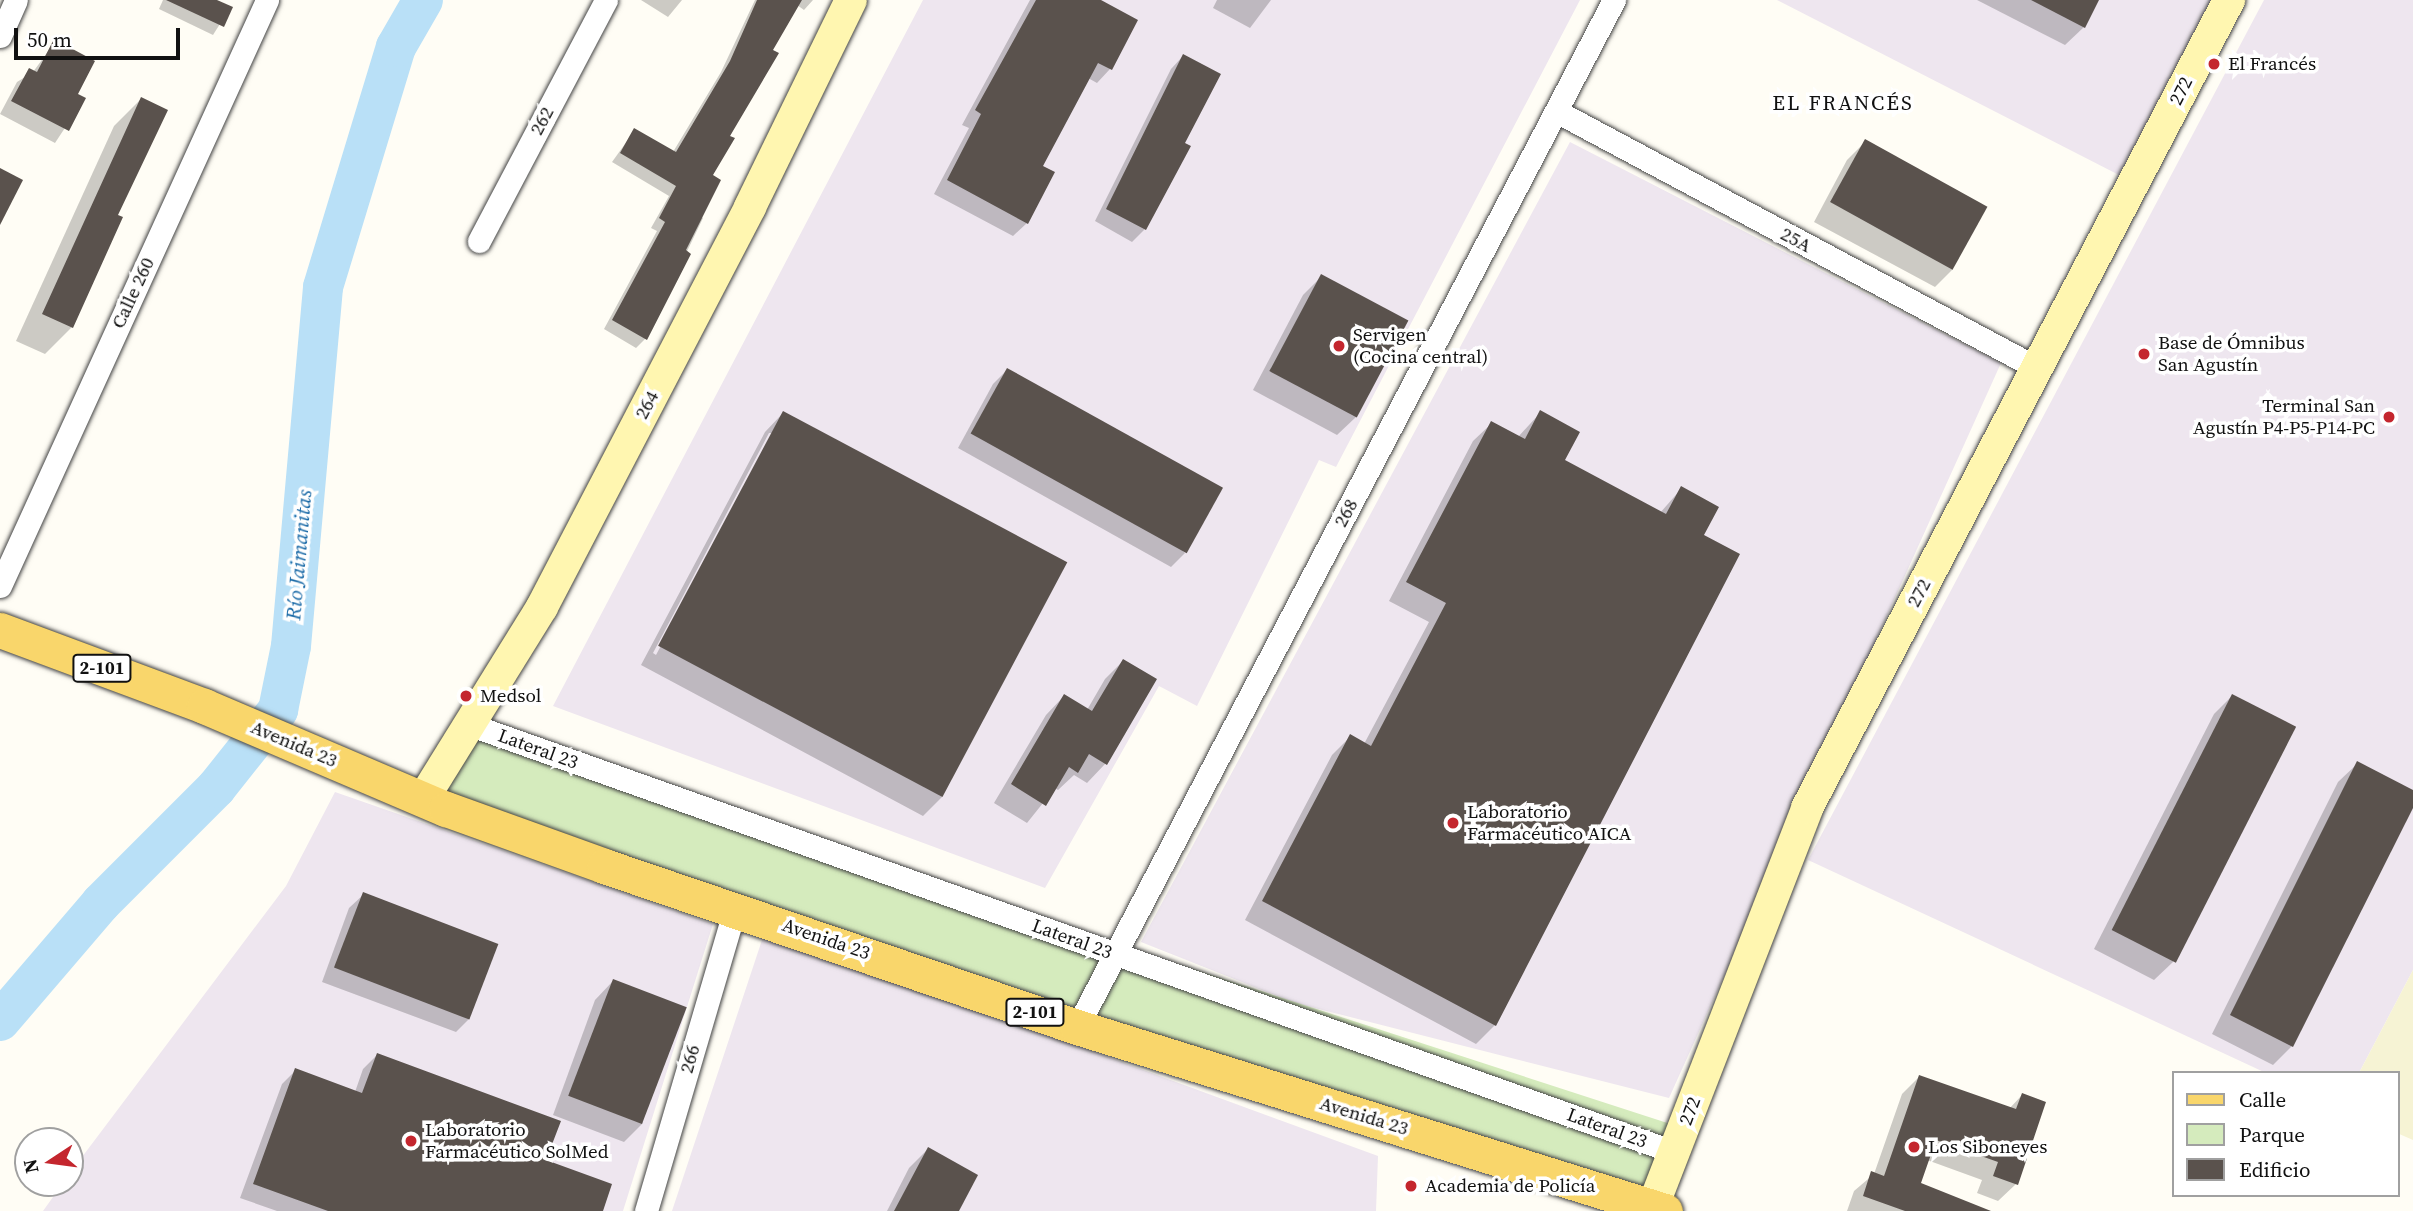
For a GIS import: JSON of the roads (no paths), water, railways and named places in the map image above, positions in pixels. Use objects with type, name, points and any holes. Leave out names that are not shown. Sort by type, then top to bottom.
[{"type":"main road","name":"Avenida 23","points":[[0,629],[204,706],[423,799],[604,866],[734,908],[1077,1027],[1659,1209]]},
{"type":"street","points":[[0,36],[16,0]]},
{"type":"street","name":"Calle 260","points":[[0,586],[267,0]]},
{"type":"street","name":"262","points":[[479,241],[606,0]]},
{"type":"street","name":"264","points":[[423,799],[542,607],[750,207],[851,0]]},
{"type":"street","name":"268","points":[[1077,1027],[1614,0]]},
{"type":"street","name":"272","points":[[1659,1209],[1674,1152],[1807,808],[2229,0]]},
{"type":"street","name":"25A","points":[[1556,111],[2037,368]]},
{"type":"street","name":"Lateral 23","points":[[471,725],[1674,1152]]},
{"type":"street","name":"266","points":[[646,1211],[734,908]]},
{"type":"waterway","name":"Río Jaimanitas","points":[[0,1021],[101,903],[216,788],[278,710],[291,646],[323,287],[396,47],[423,0]]},
{"type":"place","name":"El Francés","points":[[2214,64]]},
{"type":"place","name":"Servigen (Cocina central)","points":[[1339,346]]},
{"type":"place","name":"Base de Ómnibus San Agustín","points":[[2144,354]]},
{"type":"place","name":"Terminal San Agustín P4-P5-P14-PC","points":[[2389,417]]},
{"type":"place","name":"Medsol","points":[[466,696]]},
{"type":"place","name":"Laboratorio Farmacéutico AICA","points":[[1453,823]]},
{"type":"place","name":"Laboratorio Farmacéutico SolMed","points":[[411,1141]]},
{"type":"place","name":"Los Siboneyes","points":[[1914,1147]]},
{"type":"place","name":"Academia de Policía","points":[[1411,1186]]},
{"type":"district","name":"EL FRANCÉS","points":[[1843,103]]}]
